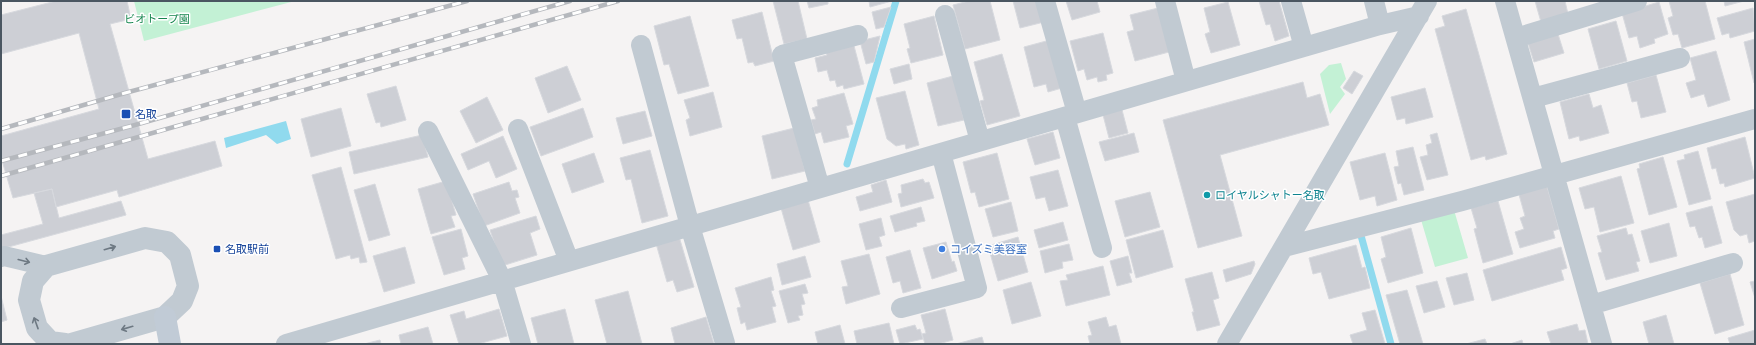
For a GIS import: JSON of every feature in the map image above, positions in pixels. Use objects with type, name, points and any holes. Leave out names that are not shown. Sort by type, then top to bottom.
[{"type":"main road","points":[[165,317],[170,344]]},
{"type":"street","points":[[1046,1],[1102,248]]},
{"type":"street","points":[[1165,1],[1186,81]]},
{"type":"street","points":[[1291,1],[1304,47]]},
{"type":"street","points":[[1374,1],[1380,25]]},
{"type":"street","points":[[1505,1],[1602,344]]},
{"type":"street","points":[[1516,38],[1637,1]]},
{"type":"street","points":[[286,344],[1380,25],[1423,9]]},
{"type":"street","points":[[1228,344],[1423,9]]},
{"type":"street","points":[[945,15],[980,141]]},
{"type":"street","points":[[820,188],[782,54],[858,35]]},
{"type":"street","points":[[641,45],[690,226],[725,343]]},
{"type":"street","points":[[1533,98],[1680,58]]},
{"type":"street","points":[[1284,247],[1462,201],[1554,174],[1755,119]]},
{"type":"street","points":[[518,129],[570,261]]},
{"type":"street","points":[[428,130],[502,280],[521,344]]},
{"type":"street","points":[[901,308],[977,288],[941,153]]},
{"type":"street","points":[[1,257],[4,256],[46,266],[145,238],[167,242],[180,255],[188,286],[182,301],[165,317],[71,344]]},
{"type":"street","points":[[1591,305],[1733,263]]},
{"type":"street","points":[[46,266],[33,281],[29,300],[37,328],[50,342],[65,344]]},
{"type":"green space","name":"ビオトープ園","points":[[134,1],[295,1],[144,41]]},
{"type":"green space","points":[[1341,63],[1346,79],[1340,87],[1345,94],[1330,114],[1320,74],[1329,65]]},
{"type":"green space","points":[[1452,203],[1468,258],[1435,267],[1419,213]]},
{"type":"water","points":[[286,121],[291,139],[277,144],[266,135],[226,148],[224,138]]},
{"type":"building","name":"名取","points":[[56,1],[127,1],[131,19],[110,24],[148,159],[215,141],[222,166],[119,197],[117,190],[56,207],[52,189],[13,198],[1,157],[1,136],[99,109],[79,33],[1,54],[1,15]]},
{"type":"building","points":[[773,1],[798,1],[807,39],[784,44]]},
{"type":"building","points":[[807,1],[828,1],[828,4],[809,8]]},
{"type":"building","points":[[869,1],[892,1],[870,7]]},
{"type":"building","points":[[969,1],[990,1],[1000,40],[965,49],[953,5]]},
{"type":"building","points":[[1013,1],[1038,1],[1044,22],[1020,28]]},
{"type":"building","points":[[1066,1],[1097,1],[1100,12],[1072,20]]},
{"type":"building","points":[[1259,1],[1279,1],[1289,36],[1275,41],[1270,24],[1266,25]]},
{"type":"building","points":[[1535,1],[1565,1],[1568,14],[1541,22]]},
{"type":"building","points":[[1669,1],[1705,1],[1715,39],[1682,48],[1678,34],[1673,35],[1668,18],[1673,16]]},
{"type":"building","points":[[1724,1],[1744,1],[1725,6]]},
{"type":"building","points":[[1228,2],[1240,45],[1211,53],[1205,34],[1210,32],[1204,8]]},
{"type":"building","points":[[1659,2],[1668,34],[1654,39],[1655,43],[1640,48],[1637,36],[1629,38],[1622,13]]},
{"type":"building","points":[[891,7],[884,27],[876,29],[872,12]]},
{"type":"building","points":[[1158,8],[1169,52],[1135,61],[1127,32],[1134,30],[1130,15]]},
{"type":"building","points":[[1753,8],[1755,31],[1730,38],[1729,33],[1722,35],[1717,18]]},
{"type":"building","points":[[1466,9],[1507,154],[1486,160],[1485,156],[1471,160],[1435,29],[1445,26],[1442,16]]},
{"type":"building","points":[[762,12],[774,61],[755,66],[753,62],[748,63],[742,38],[737,39],[732,20]]},
{"type":"building","points":[[690,16],[709,86],[678,94],[669,64],[664,65],[654,26]]},
{"type":"building","points":[[934,16],[943,55],[911,63],[907,49],[910,48],[904,24]]},
{"type":"building","points":[[1616,21],[1627,61],[1599,69],[1588,29]]},
{"type":"building","points":[[1557,31],[1564,53],[1534,62],[1527,40]]},
{"type":"building","points":[[1103,33],[1113,73],[1106,75],[1107,80],[1098,82],[1097,77],[1087,80],[1084,69],[1078,71],[1070,41]]},
{"type":"building","points":[[880,36],[874,62],[866,64],[860,41]]},
{"type":"building","points":[[1755,39],[1755,83],[1754,83],[1744,42]]},
{"type":"building","points":[[1050,40],[1062,88],[1048,92],[1046,84],[1034,87],[1024,47]]},
{"type":"building","points":[[853,42],[864,84],[844,89],[843,85],[837,87],[835,80],[830,81],[827,70],[818,72],[815,58],[827,55],[825,49]]},
{"type":"building","points":[[1716,51],[1730,100],[1708,107],[1704,94],[1691,98],[1686,83],[1696,80],[1690,58]]},
{"type":"building","points":[[1002,54],[1020,116],[987,125],[980,101],[984,100],[974,62]]},
{"type":"building","points":[[909,64],[912,79],[894,84],[890,69]]},
{"type":"building","points":[[567,66],[581,100],[548,113],[535,78]]},
{"type":"building","points":[[1354,71],[1363,76],[1352,94],[1343,88]]},
{"type":"building","points":[[1656,75],[1666,112],[1641,118],[1637,101],[1632,102],[1627,83]]},
{"type":"building","points":[[953,76],[964,120],[938,126],[927,83]]},
{"type":"building","name":"ロイヤルシャトー名取","points":[[1303,82],[1307,98],[1320,94],[1329,125],[1220,155],[1242,236],[1198,248],[1163,120]]},
{"type":"building","points":[[396,86],[406,120],[381,127],[380,122],[376,123],[367,94]]},
{"type":"building","points":[[1425,88],[1433,117],[1406,124],[1405,118],[1397,120],[1391,97]]},
{"type":"building","points":[[905,91],[919,145],[906,149],[905,144],[896,146],[887,139],[876,98]]},
{"type":"building","points":[[713,92],[722,127],[690,136],[686,120],[690,118],[684,100]]},
{"type":"building","points":[[844,93],[853,124],[846,126],[849,137],[824,143],[821,132],[815,134],[811,120],[816,119],[812,108],[818,106],[817,100]]},
{"type":"building","points":[[1589,94],[1593,108],[1601,105],[1609,133],[1580,141],[1579,136],[1569,139],[1560,102]]},
{"type":"building","points":[[487,97],[503,130],[476,143],[460,111]]},
{"type":"building","points":[[1121,106],[1128,133],[1109,138],[1102,111]]},
{"type":"building","points":[[341,108],[351,146],[311,157],[301,119]]},
{"type":"building","points":[[583,108],[593,137],[541,156],[530,127]]},
{"type":"building","points":[[645,111],[652,136],[623,144],[616,118]]},
{"type":"building","points":[[794,128],[805,171],[772,179],[762,136]]},
{"type":"building","points":[[1053,132],[1060,158],[1035,165],[1027,139]]},
{"type":"building","points":[[1134,133],[1139,152],[1105,161],[1099,142]]},
{"type":"building","points":[[1437,133],[1448,175],[1427,180],[1420,157],[1428,155],[1426,145],[1432,143],[1430,135]]},
{"type":"building","points":[[422,135],[428,157],[354,174],[349,152]]},
{"type":"building","points":[[503,136],[517,169],[496,178],[489,161],[468,170],[461,154]]},
{"type":"building","points":[[1745,137],[1755,178],[1725,187],[1724,183],[1720,184],[1716,168],[1712,169],[1707,148]]},
{"type":"building","points":[[1413,147],[1424,190],[1404,195],[1401,183],[1398,184],[1394,167],[1399,166],[1396,151]]},
{"type":"building","points":[[650,150],[668,216],[642,223],[631,179],[626,180],[620,158]]},
{"type":"building","points":[[1698,151],[1711,199],[1689,205],[1677,161],[1685,159],[1684,155]]},
{"type":"building","points":[[594,153],[604,182],[572,193],[562,164]]},
{"type":"building","points":[[997,153],[1009,199],[979,207],[975,192],[971,193],[963,162]]},
{"type":"building","points":[[1385,153],[1397,200],[1377,206],[1375,196],[1360,200],[1350,162]]},
{"type":"building","points":[[1663,157],[1677,207],[1649,215],[1637,169],[1640,168],[1639,164]]},
{"type":"building","points":[[341,167],[367,262],[360,263],[359,257],[351,259],[350,255],[336,259],[312,175]]},
{"type":"building","points":[[1058,170],[1068,206],[1049,211],[1045,197],[1036,199],[1030,177]]},
{"type":"building","points":[[1621,176],[1634,223],[1600,232],[1594,207],[1585,209],[1579,188]]},
{"type":"building","points":[[923,179],[925,183],[929,182],[934,198],[901,207],[898,194],[902,193],[901,185]]},
{"type":"building","points":[[886,180],[892,202],[860,211],[856,197],[873,192],[871,185]]},
{"type":"building","points":[[446,181],[456,215],[451,216],[455,227],[431,234],[418,189]]},
{"type":"building","points":[[509,182],[512,191],[517,190],[519,197],[515,198],[520,213],[484,226],[473,194]]},
{"type":"building","points":[[1546,183],[1559,229],[1553,231],[1555,238],[1520,248],[1515,232],[1524,229],[1520,218],[1525,216],[1518,191]]},
{"type":"building","points":[[375,184],[390,235],[369,241],[354,190]]},
{"type":"building","points":[[52,189],[59,218],[121,201],[126,215],[1,249],[1,235],[43,224],[34,193]]},
{"type":"building","points":[[1150,192],[1160,227],[1125,237],[1115,201]]},
{"type":"building","points":[[1755,194],[1755,241],[1749,243],[1747,234],[1740,236],[1734,230],[1726,202]]},
{"type":"building","points":[[808,200],[820,242],[793,250],[781,208]]},
{"type":"building","points":[[1498,201],[1513,254],[1483,263],[1474,229],[1477,228],[1471,208]]},
{"type":"building","points":[[1011,202],[1018,231],[993,237],[985,209]]},
{"type":"building","points":[[1712,206],[1722,243],[1705,248],[1702,237],[1699,238],[1695,226],[1690,227],[1686,213]]},
{"type":"building","points":[[921,207],[925,221],[916,223],[917,226],[895,232],[890,216]]},
{"type":"building","points":[[536,216],[540,229],[530,233],[537,255],[502,266],[490,230]]},
{"type":"building","points":[[881,218],[885,235],[879,237],[882,246],[866,250],[859,224]]},
{"type":"building","points":[[1063,222],[1068,240],[1039,248],[1034,230]]},
{"type":"building","points":[[1669,223],[1677,256],[1650,263],[1641,231]]},
{"type":"building","points":[[1411,228],[1423,273],[1388,283],[1381,259],[1386,257],[1381,237]]},
{"type":"building","points":[[1626,228],[1628,235],[1632,234],[1640,261],[1636,262],[1639,271],[1606,280],[1598,253],[1602,252],[1597,236]]},
{"type":"building","points":[[461,229],[468,256],[462,258],[465,269],[444,275],[432,237]]},
{"type":"building","points":[[1163,230],[1173,267],[1136,278],[1126,240]]},
{"type":"building","points":[[678,233],[694,287],[677,292],[673,280],[667,282],[655,240]]},
{"type":"building","points":[[1018,237],[1028,272],[998,281],[988,246]]},
{"type":"building","points":[[946,242],[952,262],[954,261],[957,271],[932,279],[923,248]]},
{"type":"building","points":[[1069,244],[1073,260],[1062,262],[1063,268],[1045,273],[1040,251]]},
{"type":"building","points":[[1356,245],[1362,268],[1365,267],[1370,288],[1329,299],[1321,272],[1313,274],[1309,258]]},
{"type":"building","points":[[405,247],[415,283],[384,292],[373,256]]},
{"type":"building","points":[[1561,247],[1567,268],[1561,270],[1564,280],[1492,301],[1483,270]]},
{"type":"building","points":[[910,250],[921,288],[903,293],[900,281],[893,283],[886,257]]},
{"type":"building","points":[[869,254],[880,294],[846,304],[842,287],[848,286],[841,261]]},
{"type":"building","points":[[805,256],[811,277],[782,285],[777,264]]},
{"type":"building","points":[[1128,256],[1132,273],[1129,273],[1132,282],[1117,286],[1110,261]]},
{"type":"building","points":[[1254,261],[1255,264],[1251,274],[1226,282],[1223,270]]},
{"type":"building","points":[[1103,266],[1110,295],[1066,306],[1060,281],[1068,280],[1066,275]]},
{"type":"building","points":[[1212,272],[1219,298],[1213,300],[1220,325],[1197,331],[1192,312],[1194,312],[1185,279]]},
{"type":"building","points":[[1467,273],[1474,300],[1454,305],[1446,278]]},
{"type":"building","points":[[1730,274],[1744,325],[1715,334],[1700,283]]},
{"type":"building","points":[[771,277],[774,290],[771,291],[776,306],[772,307],[776,322],[747,330],[745,322],[741,324],[737,308],[741,307],[735,288]]},
{"type":"building","points":[[1437,281],[1445,307],[1424,313],[1416,286]]},
{"type":"building","points":[[1755,281],[1755,298],[1750,282]]},
{"type":"building","points":[[1031,282],[1041,316],[1012,324],[1003,290]]},
{"type":"building","points":[[805,284],[808,293],[802,294],[805,304],[801,305],[803,315],[798,316],[800,320],[788,323],[779,291]]},
{"type":"building","points":[[1407,290],[1423,344],[1400,344],[1386,295]]},
{"type":"building","points":[[628,291],[642,344],[607,344],[595,300]]},
{"type":"building","points":[[1,296],[7,320],[1,322]]},
{"type":"building","points":[[499,309],[507,336],[478,344],[459,344],[450,315],[464,311],[466,319]]},
{"type":"building","points":[[565,309],[574,344],[538,344],[531,318]]},
{"type":"building","points":[[945,309],[953,340],[938,344],[925,344],[922,334],[926,333],[921,315]]},
{"type":"building","points":[[1375,310],[1385,344],[1353,344],[1350,335],[1367,330],[1362,313]]},
{"type":"building","points":[[1666,315],[1674,344],[1649,344],[1643,322]]},
{"type":"building","points":[[706,317],[714,344],[675,344],[671,328]]},
{"type":"building","points":[[1106,317],[1109,327],[1116,325],[1121,344],[1090,344],[1088,336],[1092,335],[1088,322]]},
{"type":"building","points":[[889,323],[894,344],[857,344],[854,331]]},
{"type":"building","points":[[1577,324],[1579,331],[1585,330],[1588,344],[1551,344],[1547,332]]},
{"type":"building","points":[[840,325],[845,344],[818,344],[815,332]]},
{"type":"building","points":[[915,325],[917,330],[920,329],[923,339],[900,344],[896,330]]},
{"type":"building","points":[[428,327],[433,344],[401,344],[399,335]]},
{"type":"building","points":[[1755,330],[1755,344],[1730,344],[1728,338]]},
{"type":"building","points":[[982,337],[984,344],[956,344]]},
{"type":"building","points":[[1485,339],[1487,344],[1466,344]]},
{"type":"building","points":[[380,340],[381,344],[364,344]]},
{"type":"building","points":[[1522,340],[1523,344],[1510,344]]},
{"type":"waterway","points":[[847,164],[896,1]]},
{"type":"waterway","points":[[1360,232],[1391,344]]},
{"type":"railway","points":[[1,129],[125,93],[467,1]]},
{"type":"railway","points":[[1,161],[135,125],[570,1]]},
{"type":"railway","points":[[1,176],[618,1]]},
{"type":"place","name":"名取","points":[[126,114]]},
{"type":"place","name":"ロイヤルシャトー名取","points":[[1207,195]]},
{"type":"place","name":"名取駅前","points":[[217,249]]},
{"type":"place","name":"コイズミ美容室","points":[[942,249]]}]
